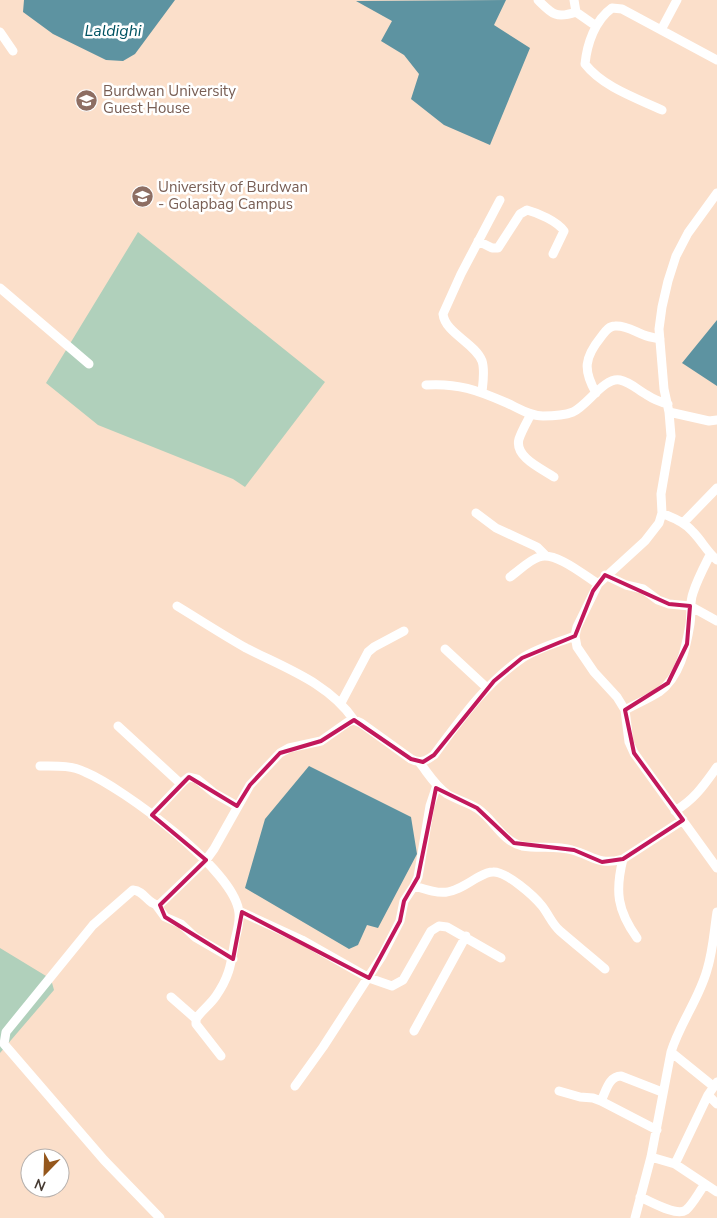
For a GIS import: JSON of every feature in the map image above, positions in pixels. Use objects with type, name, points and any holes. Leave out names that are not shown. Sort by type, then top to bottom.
[{"type":"street","points":[[538,0],[556,15],[563,17],[576,12]]},
{"type":"street","points":[[574,0],[576,12],[596,26]]},
{"type":"street","points":[[661,30],[677,0]]},
{"type":"street","points":[[662,110],[592,74],[585,64],[586,53],[596,26],[603,14],[612,8],[622,9],[717,60]]},
{"type":"street","points":[[0,32],[13,51]]},
{"type":"street","points":[[717,193],[688,233],[676,256],[662,307],[659,329],[664,390],[669,408],[671,436],[662,487],[662,513],[659,523],[645,541],[598,584],[577,627],[575,636],[577,647],[594,672],[617,697],[625,710],[629,742],[634,753],[717,868]]},
{"type":"street","points":[[482,392],[483,364],[480,357],[462,337],[448,326],[443,314],[500,200]]},
{"type":"street","points":[[478,241],[492,248],[498,248],[520,214],[527,210],[561,226],[564,231],[553,254]]},
{"type":"street","points":[[0,288],[89,364]]},
{"type":"street","points":[[596,394],[589,380],[586,360],[593,346],[608,328],[616,326],[626,327],[646,336],[660,339]]},
{"type":"street","points":[[426,385],[445,383],[482,392],[531,414],[542,416],[573,412],[608,382],[618,380],[629,384],[669,408],[710,421],[717,420]]},
{"type":"street","points":[[531,414],[518,440],[518,449],[522,455],[554,477]]},
{"type":"street","points":[[684,523],[717,488]]},
{"type":"street","points":[[476,513],[496,528],[536,547],[546,556]]},
{"type":"street","points":[[625,710],[658,692],[668,683],[679,666],[687,644],[693,593],[714,557],[694,532],[684,523],[662,513]]},
{"type":"street","points":[[510,577],[537,557],[546,556],[557,558],[598,584]]},
{"type":"street","points":[[605,576],[626,585],[643,589],[658,600],[669,604],[690,606],[717,621]]},
{"type":"street","points":[[177,606],[236,642],[314,683],[341,703],[354,720],[361,723],[410,759],[419,762],[427,760],[434,755],[486,687],[522,658],[534,651],[575,636]]},
{"type":"street","points":[[341,703],[368,652],[404,631]]},
{"type":"street","points":[[445,649],[486,687]]},
{"type":"street","points":[[157,906],[206,860],[250,785],[280,753],[289,748],[321,741],[348,722],[354,720]]},
{"type":"street","points":[[118,726],[181,784]]},
{"type":"street","points":[[419,762],[437,785],[447,793],[477,808],[502,834],[514,843],[522,846],[568,848],[602,862],[612,862],[623,859],[683,820]]},
{"type":"street","points":[[40,766],[63,766],[87,772],[124,794],[206,860],[226,884],[239,911],[239,924],[233,959],[226,981],[215,998],[196,1019]]},
{"type":"street","points":[[675,811],[697,795],[717,767]]},
{"type":"street","points":[[152,815],[189,778],[197,779],[214,793],[237,806]]},
{"type":"street","points":[[295,1086],[368,978],[400,921],[404,901],[418,877],[430,806],[437,785]]},
{"type":"street","points":[[623,859],[618,879],[618,894],[630,928],[637,938]]},
{"type":"street","points":[[414,886],[439,894],[449,893],[460,889],[485,873],[494,871],[506,875],[541,904],[552,923],[560,931],[605,969]]},
{"type":"street","points":[[160,1218],[104,1160],[2,1040],[6,1032],[49,978],[101,916],[134,890],[140,892],[152,904],[157,906],[165,917],[181,924],[195,936],[233,959]]},
{"type":"street","points":[[239,911],[302,940],[368,978],[392,986],[403,980],[431,931],[439,926],[448,927],[466,936],[501,958]]},
{"type":"street","points":[[635,1218],[657,1130],[662,1092],[671,1052],[676,1035],[698,994],[707,971],[713,948],[717,912]]},
{"type":"street","points":[[414,1031],[466,936]]},
{"type":"street","points":[[171,997],[196,1019],[196,1024],[221,1056]]},
{"type":"street","points":[[671,1052],[715,1084],[675,1164]]},
{"type":"street","points":[[601,1101],[615,1076],[621,1076],[662,1092]]},
{"type":"street","points":[[559,1091],[580,1097],[594,1098],[657,1130]]},
{"type":"street","points":[[708,1095],[717,1104]]},
{"type":"street","points":[[651,1157],[675,1164],[717,1192]]},
{"type":"street","points":[[640,1197],[673,1211],[681,1212],[687,1209],[705,1184]]},
{"type":"highlighted area","points":[[605,575],[669,604],[690,606],[687,644],[668,683],[625,710],[634,753],[683,820],[623,859],[602,862],[574,850],[514,843],[477,808],[436,788],[418,877],[404,901],[400,921],[369,978],[242,912],[233,959],[165,917],[160,905],[206,860],[152,815],[189,777],[237,806],[250,785],[280,753],[321,741],[354,720],[411,759],[423,762],[434,755],[494,681],[522,658],[575,636],[593,591]]},
{"type":"green space","points":[[138,232],[325,382],[245,487],[233,479],[98,425],[46,383]]},
{"type":"green space","points":[[0,948],[51,979],[54,990],[0,1053]]},
{"type":"water","name":"Laldighi","points":[[24,0],[175,0],[135,54],[123,61],[106,60],[53,34],[23,12]]},
{"type":"water","points":[[506,0],[494,25],[530,48],[490,145],[444,125],[411,99],[419,74],[404,55],[381,41],[392,21],[356,1]]},
{"type":"water","points":[[717,320],[717,386],[682,363]]},
{"type":"water","points":[[309,766],[411,817],[417,854],[378,928],[367,925],[358,945],[349,949],[245,888],[265,819]]},
{"type":"place","name":"Burdwan University Guest House","points":[[87,100]]},
{"type":"place","name":"University of Burdwan - Golapbag Campus","points":[[142,196]]}]
